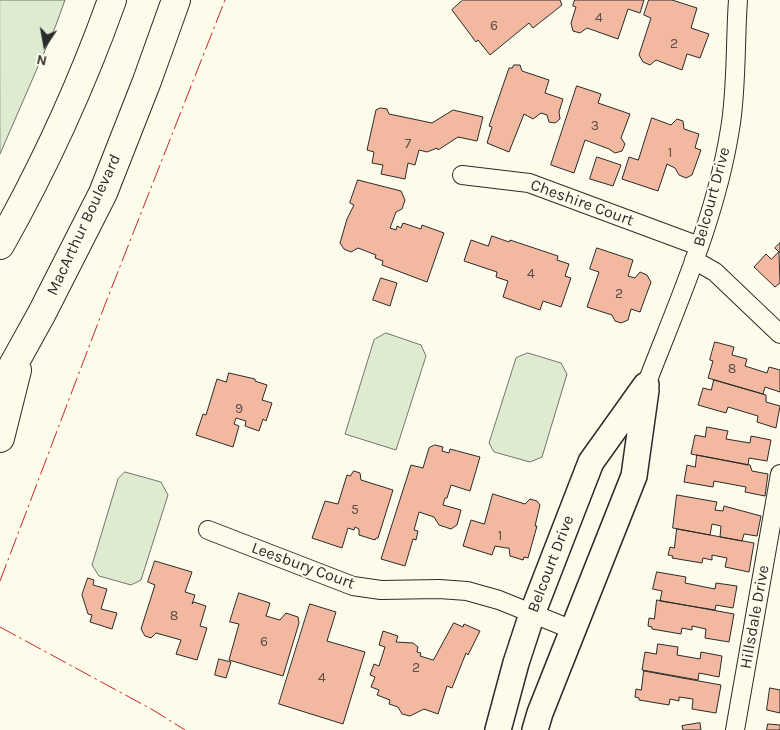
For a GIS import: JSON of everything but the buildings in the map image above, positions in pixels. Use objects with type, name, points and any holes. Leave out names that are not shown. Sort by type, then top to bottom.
[{"type":"main road","points":[[0,245],[22,206],[62,123],[97,41],[112,0]]},
{"type":"main road","name":"MacArthur Boulevard","points":[[0,389],[103,193],[147,81],[176,0]]},
{"type":"main road","points":[[0,438],[23,348]]},
{"type":"street","name":"Belcourt Drive","points":[[535,730],[572,630],[634,476],[646,385],[696,253],[718,187],[730,128],[738,0]]},
{"type":"street","name":"Cheshire Court","points":[[462,175],[529,183],[696,253]]},
{"type":"street","points":[[696,253],[780,334]]},
{"type":"street","name":"Belcourt Drive","points":[[498,730],[516,663],[532,614],[591,462],[646,385]]},
{"type":"street","name":"Hillsdale Drive","points":[[735,730],[780,474]]},
{"type":"street","name":"Leesbury Court","points":[[208,530],[353,586],[382,590],[439,589],[467,591],[499,600],[572,630]]},
{"type":"green space","points":[[0,0],[65,0],[0,154]]},
{"type":"green space","points":[[386,333],[421,345],[426,356],[396,450],[345,434],[374,340]]},
{"type":"green space","points":[[528,353],[561,363],[567,374],[542,457],[530,462],[494,452],[489,443],[516,358]]},
{"type":"green space","points":[[125,472],[161,482],[168,495],[141,580],[131,585],[99,576],[92,565],[118,479]]},
{"type":"power","points":[[0,581],[106,302],[225,0]]},
{"type":"power","points":[[0,627],[153,710],[185,730]]}]
